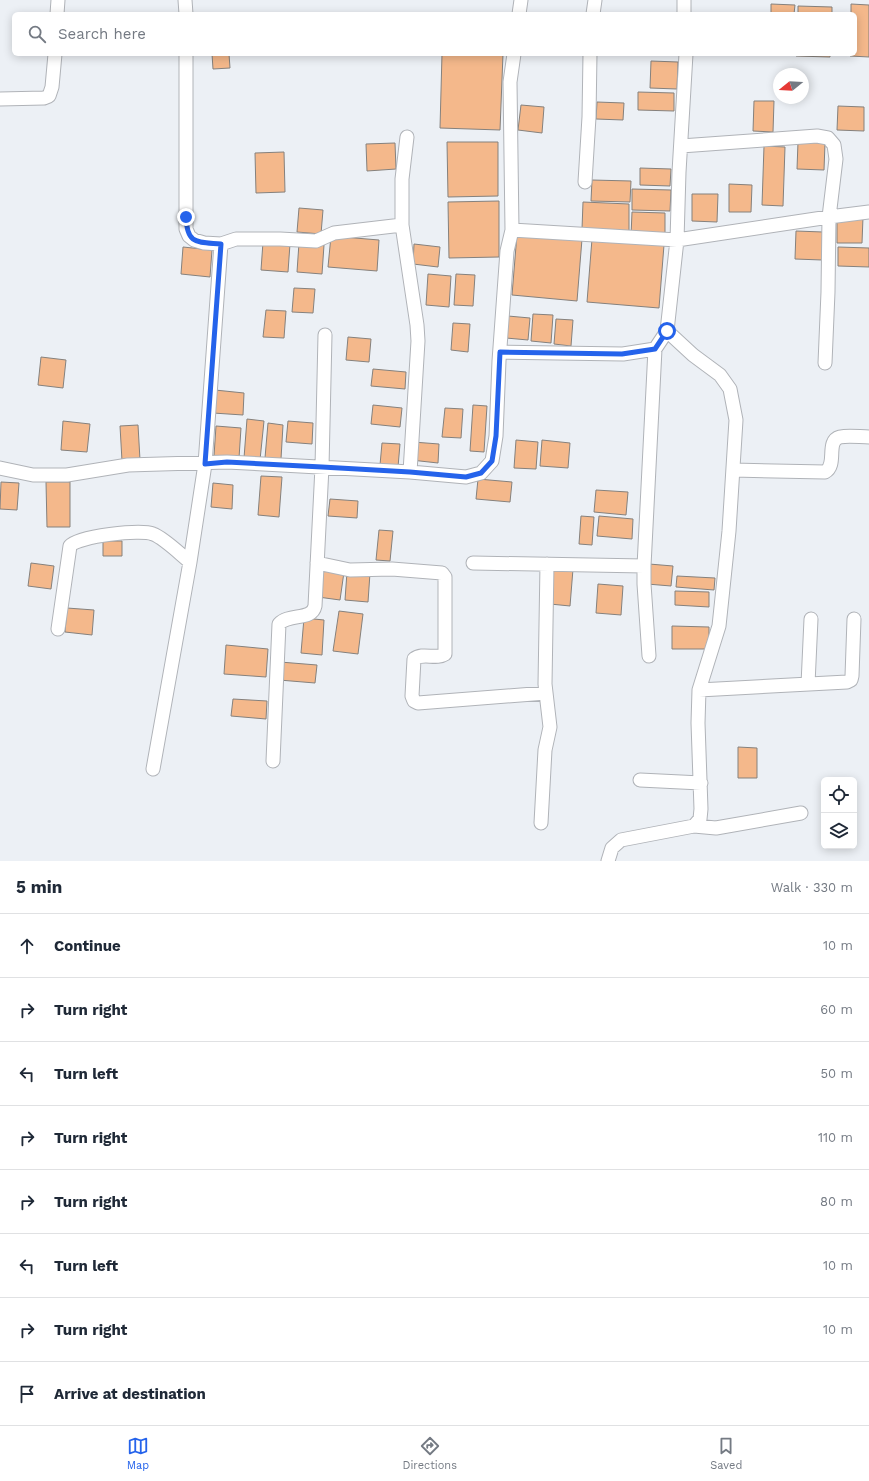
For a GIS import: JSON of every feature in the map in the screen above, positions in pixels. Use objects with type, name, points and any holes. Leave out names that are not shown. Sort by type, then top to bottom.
[{"type":"street","points":[[57,12],[58,0]]},
{"type":"street","points":[[185,0],[186,12]]},
{"type":"street","points":[[519,12],[521,0]]},
{"type":"street","points":[[593,12],[595,0]]},
{"type":"street","points":[[684,0],[684,12]]},
{"type":"street","points":[[0,99],[44,98],[49,96],[52,87],[55,56]]},
{"type":"street","points":[[186,56],[186,229],[189,236],[194,240],[204,243],[221,244],[236,239],[316,241],[334,233],[402,225]]},
{"type":"street","points":[[0,468],[33,475],[67,475],[128,465],[205,464],[227,462],[410,472],[466,477],[481,473],[492,461],[496,436],[507,251],[512,230],[510,82],[514,56]]},
{"type":"street","points":[[585,182],[589,117],[590,56]]},
{"type":"street","points":[[650,656],[644,566],[655,349],[667,331],[677,240],[679,172],[686,56]]},
{"type":"street","points":[[681,146],[817,136],[828,138],[834,146],[836,159],[829,217],[825,363]]},
{"type":"street","points":[[407,137],[402,179],[402,225],[418,341],[410,472]]},
{"type":"street","points":[[512,230],[677,240],[869,212]]},
{"type":"street","points":[[153,769],[190,562],[205,464],[221,244]]},
{"type":"street","points":[[667,331],[693,355],[720,374],[730,388],[736,420],[729,531],[719,626],[699,690],[698,723],[701,809],[700,818],[694,826]]},
{"type":"street","points":[[273,761],[280,624],[287,618],[311,614],[314,610],[322,467],[325,335]]},
{"type":"street","points":[[500,352],[622,354],[655,349]]},
{"type":"street","points":[[733,470],[825,472],[830,466],[833,442],[836,439],[841,437],[869,437]]},
{"type":"street","points":[[58,629],[70,546],[76,541],[108,534],[148,532],[158,536],[190,562]]},
{"type":"street","points":[[317,563],[350,570],[392,569],[442,573],[445,577],[445,654],[442,657],[420,656],[414,659],[412,696],[414,701],[418,703],[546,693]]},
{"type":"street","points":[[473,563],[644,566]]},
{"type":"street","points":[[541,823],[545,750],[550,727],[545,684],[547,564]]},
{"type":"street","points":[[808,684],[810,619]]},
{"type":"street","points":[[699,690],[847,682],[850,680],[854,619]]},
{"type":"street","points":[[640,780],[701,783]]},
{"type":"street","points":[[608,861],[612,848],[621,840],[694,826],[716,828],[802,813]]},
{"type":"building","points":[[771,4],[795,5],[794,12],[771,12]]},
{"type":"building","points":[[851,4],[869,5],[869,57],[850,56],[857,56],[857,12],[851,12]]},
{"type":"building","points":[[798,6],[832,7],[832,12],[798,12]]},
{"type":"building","points":[[212,56],[229,56],[230,68],[213,69]]},
{"type":"building","points":[[442,56],[503,56],[500,130],[440,128]]},
{"type":"building","points":[[796,56],[830,56],[830,57]]},
{"type":"building","points":[[651,61],[678,62],[677,89],[650,88]]},
{"type":"building","points":[[638,92],[674,93],[674,111],[638,110]]},
{"type":"building","points":[[754,101],[773,101],[773,132],[753,131]]},
{"type":"building","points":[[597,102],[624,103],[623,120],[596,119]]},
{"type":"building","points":[[521,105],[544,107],[542,133],[518,130]]},
{"type":"building","points":[[838,106],[864,107],[864,131],[837,130]]},
{"type":"building","points":[[447,142],[498,142],[498,196],[448,197]]},
{"type":"building","points":[[798,142],[825,143],[824,170],[797,169]]},
{"type":"building","points":[[395,143],[396,169],[367,171],[366,144]]},
{"type":"building","points":[[764,146],[785,147],[783,206],[762,205]]},
{"type":"building","points":[[284,152],[285,192],[256,193],[255,153]]},
{"type":"building","points":[[640,168],[671,169],[670,186],[640,185]]},
{"type":"building","points":[[592,180],[631,181],[630,202],[591,201]]},
{"type":"building","points":[[729,184],[752,185],[751,212],[729,212]]},
{"type":"building","points":[[632,189],[671,190],[670,211],[632,210]]},
{"type":"building","points":[[692,194],[718,194],[717,222],[692,221]]},
{"type":"building","points":[[499,201],[499,257],[449,258],[448,202]]},
{"type":"building","points":[[583,202],[629,204],[629,231],[582,229]]},
{"type":"building","points":[[299,208],[323,210],[321,234],[297,232]]},
{"type":"building","points":[[632,212],[665,213],[665,237],[631,236]]},
{"type":"building","points":[[863,217],[862,243],[837,243],[837,219]]},
{"type":"building","points":[[796,231],[823,232],[822,260],[795,259]]},
{"type":"building","points":[[517,234],[582,239],[577,301],[512,295]]},
{"type":"building","points":[[331,236],[379,240],[377,271],[328,267]]},
{"type":"building","points":[[592,239],[664,245],[659,308],[587,302]]},
{"type":"building","points":[[263,242],[290,244],[288,272],[261,270]]},
{"type":"building","points":[[299,243],[324,245],[322,274],[297,272]]},
{"type":"building","points":[[414,244],[440,247],[438,267],[413,264]]},
{"type":"building","points":[[183,247],[212,250],[210,277],[181,274]]},
{"type":"building","points":[[838,247],[869,248],[869,267],[838,266]]},
{"type":"building","points":[[428,274],[451,276],[449,307],[426,305]]},
{"type":"building","points":[[456,274],[475,275],[473,306],[454,305]]},
{"type":"building","points":[[294,288],[315,289],[313,313],[292,312]]},
{"type":"building","points":[[266,310],[286,311],[284,338],[263,337]]},
{"type":"building","points":[[533,314],[553,315],[551,343],[531,341]]},
{"type":"building","points":[[508,316],[530,318],[528,340],[506,338]]},
{"type":"building","points":[[556,319],[573,320],[571,346],[554,344]]},
{"type":"building","points":[[453,323],[470,324],[468,352],[451,350]]},
{"type":"building","points":[[348,337],[371,339],[369,362],[346,360]]},
{"type":"building","points":[[41,357],[66,360],[63,388],[38,385]]},
{"type":"building","points":[[373,369],[406,372],[405,389],[371,386]]},
{"type":"building","points":[[215,390],[244,393],[243,415],[213,413]]},
{"type":"building","points":[[373,405],[402,408],[400,427],[371,424]]},
{"type":"building","points":[[473,405],[487,406],[484,452],[470,451]]},
{"type":"building","points":[[445,408],[463,409],[461,438],[442,437]]},
{"type":"building","points":[[247,419],[264,421],[260,460],[244,458]]},
{"type":"building","points":[[63,421],[90,424],[87,452],[61,450]]},
{"type":"building","points":[[288,421],[313,423],[312,444],[286,442]]},
{"type":"building","points":[[268,423],[283,425],[281,459],[265,458]]},
{"type":"building","points":[[138,425],[140,460],[122,461],[120,426]]},
{"type":"building","points":[[216,426],[241,428],[239,458],[214,456]]},
{"type":"building","points":[[516,440],[538,442],[536,469],[514,468]]},
{"type":"building","points":[[542,440],[570,443],[568,468],[540,466]]},
{"type":"building","points":[[413,442],[439,444],[438,463],[411,460]]},
{"type":"building","points":[[382,443],[400,444],[398,467],[380,465]]},
{"type":"building","points":[[261,476],[282,477],[279,517],[258,515]]},
{"type":"building","points":[[478,479],[512,482],[510,502],[476,499]]},
{"type":"building","points":[[1,482],[19,483],[17,510],[0,509]]},
{"type":"building","points":[[46,482],[70,482],[70,527],[47,527]]},
{"type":"building","points":[[213,483],[233,485],[232,509],[211,507]]},
{"type":"building","points":[[596,490],[628,492],[626,515],[594,512]]},
{"type":"building","points":[[330,499],[358,501],[357,518],[328,516]]},
{"type":"building","points":[[581,516],[594,517],[592,545],[579,544]]},
{"type":"building","points":[[599,516],[633,519],[632,539],[597,536]]},
{"type":"building","points":[[379,530],[393,531],[390,561],[376,560]]},
{"type":"building","points":[[103,541],[122,541],[122,556],[103,556]]},
{"type":"building","points":[[31,563],[54,566],[51,589],[28,586]]},
{"type":"building","points":[[649,564],[673,566],[671,586],[647,584]]},
{"type":"building","points":[[553,568],[573,569],[570,606],[550,604]]},
{"type":"building","points":[[322,569],[344,572],[340,600],[318,597]]},
{"type":"building","points":[[347,572],[370,573],[368,602],[345,600]]},
{"type":"building","points":[[677,576],[715,578],[714,590],[676,587]]},
{"type":"building","points":[[598,584],[623,586],[621,615],[596,613]]},
{"type":"building","points":[[675,591],[709,592],[709,607],[675,605]]},
{"type":"building","points":[[67,608],[94,610],[92,635],[65,632]]},
{"type":"building","points":[[339,611],[363,614],[358,654],[333,651]]},
{"type":"building","points":[[304,618],[324,620],[322,655],[301,653]]},
{"type":"building","points":[[672,626],[709,627],[709,649],[672,649]]},
{"type":"building","points":[[226,645],[268,649],[266,677],[224,674]]},
{"type":"building","points":[[280,662],[317,665],[315,683],[279,680]]},
{"type":"building","points":[[233,699],[267,701],[266,719],[231,716]]},
{"type":"building","points":[[738,747],[757,748],[757,778],[738,778]]},
{"type":"route","points":[[186,217],[186,229],[189,236],[194,240],[204,243],[221,244],[205,464],[227,462],[410,472],[466,477],[481,473],[492,461],[496,436],[500,352],[622,354],[655,349],[667,331]]}]
